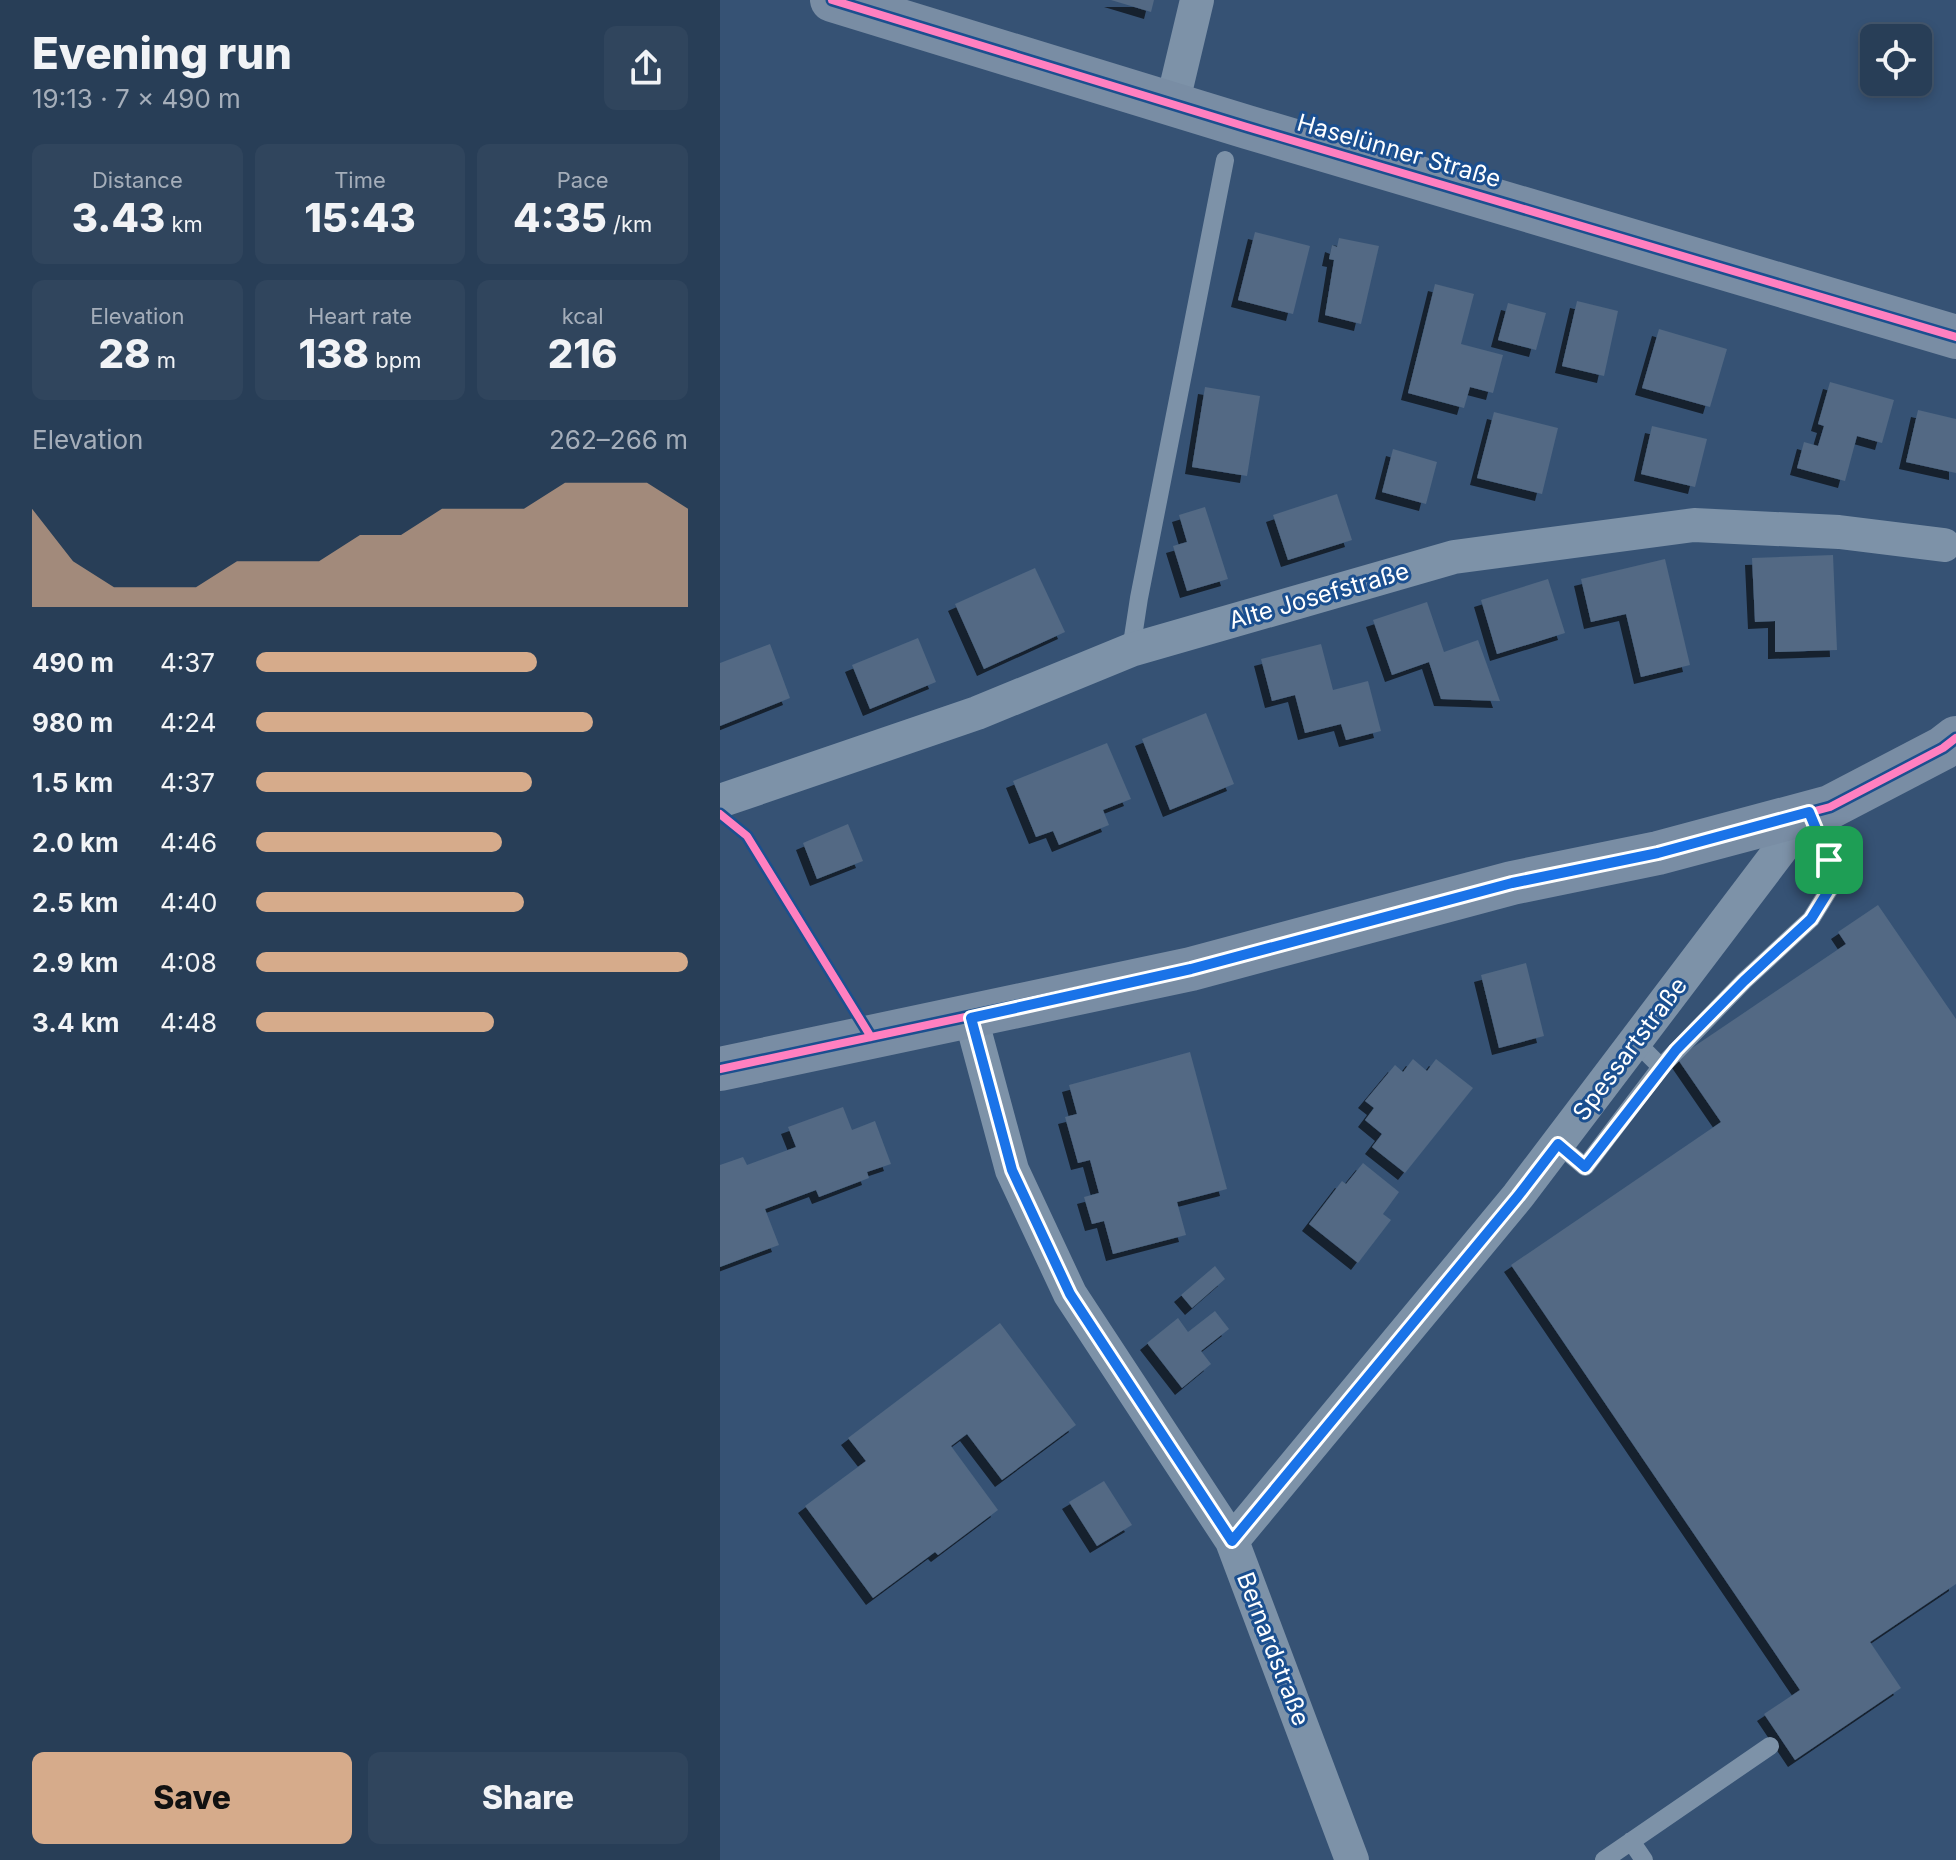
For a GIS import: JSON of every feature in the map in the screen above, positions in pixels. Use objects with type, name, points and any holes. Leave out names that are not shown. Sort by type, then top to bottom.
[{"type":"street","name":"Haselünner Straße","points":[[832,0],[1172,105],[1956,337]]},
{"type":"street","points":[[1172,105],[1197,0]]},
{"type":"street","name":"Alte Josefstraße","points":[[720,801],[977,713],[1131,650],[1454,557],[1694,525],[1839,532],[1944,545]]},
{"type":"street","points":[[720,1069],[1191,969],[1512,883],[1658,853],[1830,807],[1943,748],[1956,738]]},
{"type":"street","name":"Spessartstraße","points":[[1232,1541],[1518,1196],[1809,812]]},
{"type":"street","name":"Bernardstraße","points":[[971,1018],[1012,1170],[1070,1294],[1232,1541],[1352,1860]]},
{"type":"lane","points":[[1131,650],[1225,160]]},
{"type":"lane","points":[[1558,1144],[1585,1167],[1661,1067],[1744,981],[1811,919],[1832,885],[1829,860],[1809,812]]},
{"type":"lane","points":[[1636,1042],[1661,1067]]},
{"type":"lane","points":[[1604,1860],[1770,1746]]},
{"type":"lane","points":[[1631,1841],[1644,1860]]},
{"type":"building","points":[[1111,0],[1154,0],[1151,12]]},
{"type":"building","points":[[1255,232],[1310,246],[1293,314],[1238,300]]},
{"type":"building","points":[[1339,238],[1379,246],[1361,324],[1325,315],[1334,260],[1329,259],[1332,245],[1337,247]]},
{"type":"building","points":[[1435,284],[1474,294],[1461,344],[1503,355],[1493,393],[1470,387],[1464,408],[1408,393]]},
{"type":"building","points":[[1577,301],[1618,311],[1604,376],[1562,366]]},
{"type":"building","points":[[1508,303],[1546,313],[1536,350],[1498,340]]},
{"type":"building","points":[[1659,329],[1727,349],[1710,407],[1642,388]]},
{"type":"building","points":[[1830,382],[1894,400],[1882,443],[1857,436],[1845,481],[1797,468],[1804,442],[1818,446],[1824,426],[1818,424]]},
{"type":"building","points":[[1205,387],[1260,396],[1247,476],[1192,467]]},
{"type":"building","points":[[1918,410],[1956,419],[1956,473],[1906,462]]},
{"type":"building","points":[[1494,412],[1558,428],[1542,494],[1477,478]]},
{"type":"building","points":[[1652,426],[1707,439],[1695,487],[1641,474]]},
{"type":"building","points":[[1393,449],[1437,462],[1426,504],[1382,492]]},
{"type":"building","points":[[1337,494],[1352,540],[1288,560],[1273,515]]},
{"type":"building","points":[[1205,507],[1228,579],[1187,591],[1173,546],[1187,542],[1179,515]]},
{"type":"building","points":[[1833,555],[1837,650],[1775,652],[1775,621],[1755,622],[1752,558]]},
{"type":"building","points":[[1665,559],[1690,665],[1641,677],[1626,614],[1591,622],[1581,579]]},
{"type":"building","points":[[1035,568],[1065,632],[984,669],[955,604]]},
{"type":"building","points":[[1548,579],[1565,633],[1497,654],[1481,600]]},
{"type":"building","points":[[1427,602],[1444,652],[1478,640],[1500,701],[1441,699],[1429,662],[1392,675],[1373,620]]},
{"type":"building","points":[[918,638],[936,682],[870,709],[852,665]]},
{"type":"building","points":[[770,644],[790,698],[720,726],[720,663]]},
{"type":"building","points":[[1321,644],[1333,690],[1368,681],[1381,731],[1346,740],[1341,724],[1305,733],[1295,695],[1272,701],[1261,659]]},
{"type":"building","points":[[1206,713],[1234,784],[1170,810],[1142,739]]},
{"type":"building","points":[[1107,743],[1131,799],[1103,810],[1109,825],[1059,845],[1053,831],[1036,837],[1013,781]]},
{"type":"building","points":[[848,824],[863,861],[817,879],[803,843]]},
{"type":"building","points":[[1878,905],[1956,1019],[1956,1584],[1870,1642],[1901,1688],[1795,1760],[1764,1714],[1800,1690],[1511,1265],[1721,1122],[1677,1058],[1846,944],[1838,932]]},
{"type":"building","points":[[1526,963],[1544,1036],[1499,1048],[1481,975]]},
{"type":"building","points":[[1190,1052],[1227,1189],[1177,1202],[1186,1235],[1113,1254],[1104,1221],[1092,1224],[1084,1197],[1099,1193],[1090,1160],[1078,1163],[1065,1117],[1077,1114],[1069,1085]]},
{"type":"building","points":[[1413,1059],[1427,1071],[1436,1059],[1473,1088],[1405,1173],[1372,1147],[1382,1134],[1365,1120],[1374,1108],[1365,1101],[1395,1065],[1403,1072]]},
{"type":"building","points":[[843,1107],[852,1130],[875,1121],[891,1164],[867,1172],[869,1178],[819,1197],[816,1190],[765,1209],[779,1245],[720,1267],[720,1165],[743,1157],[747,1165],[796,1147],[788,1127]]},
{"type":"building","points":[[1363,1163],[1399,1192],[1383,1214],[1391,1220],[1358,1263],[1309,1224],[1342,1181],[1346,1184]]},
{"type":"building","points":[[1215,1266],[1225,1279],[1192,1308],[1181,1295]]},
{"type":"building","points":[[1215,1311],[1229,1329],[1201,1351],[1211,1364],[1182,1388],[1147,1343],[1178,1318],[1188,1332]]},
{"type":"building","points":[[1000,1323],[1076,1425],[1002,1480],[967,1434],[951,1446],[998,1510],[873,1598],[805,1506],[866,1461],[848,1438]]},
{"type":"building","points":[[1104,1481],[1132,1525],[1097,1546],[1069,1502]]},
{"type":"cycle path","points":[[832,0],[1247,127],[1956,337]]},
{"type":"cycle path","points":[[720,1069],[1191,969],[1512,883],[1658,853],[1830,807],[1943,748],[1956,738]]},
{"type":"cycle path","points":[[720,814],[747,836],[871,1037]]},
{"type":"route","points":[[1809,812],[1829,860],[1832,885],[1811,919],[1676,1050],[1585,1167],[1558,1144],[1232,1541],[1070,1294],[1012,1170],[971,1018],[1191,969],[1512,883],[1658,853],[1809,812]]}]
